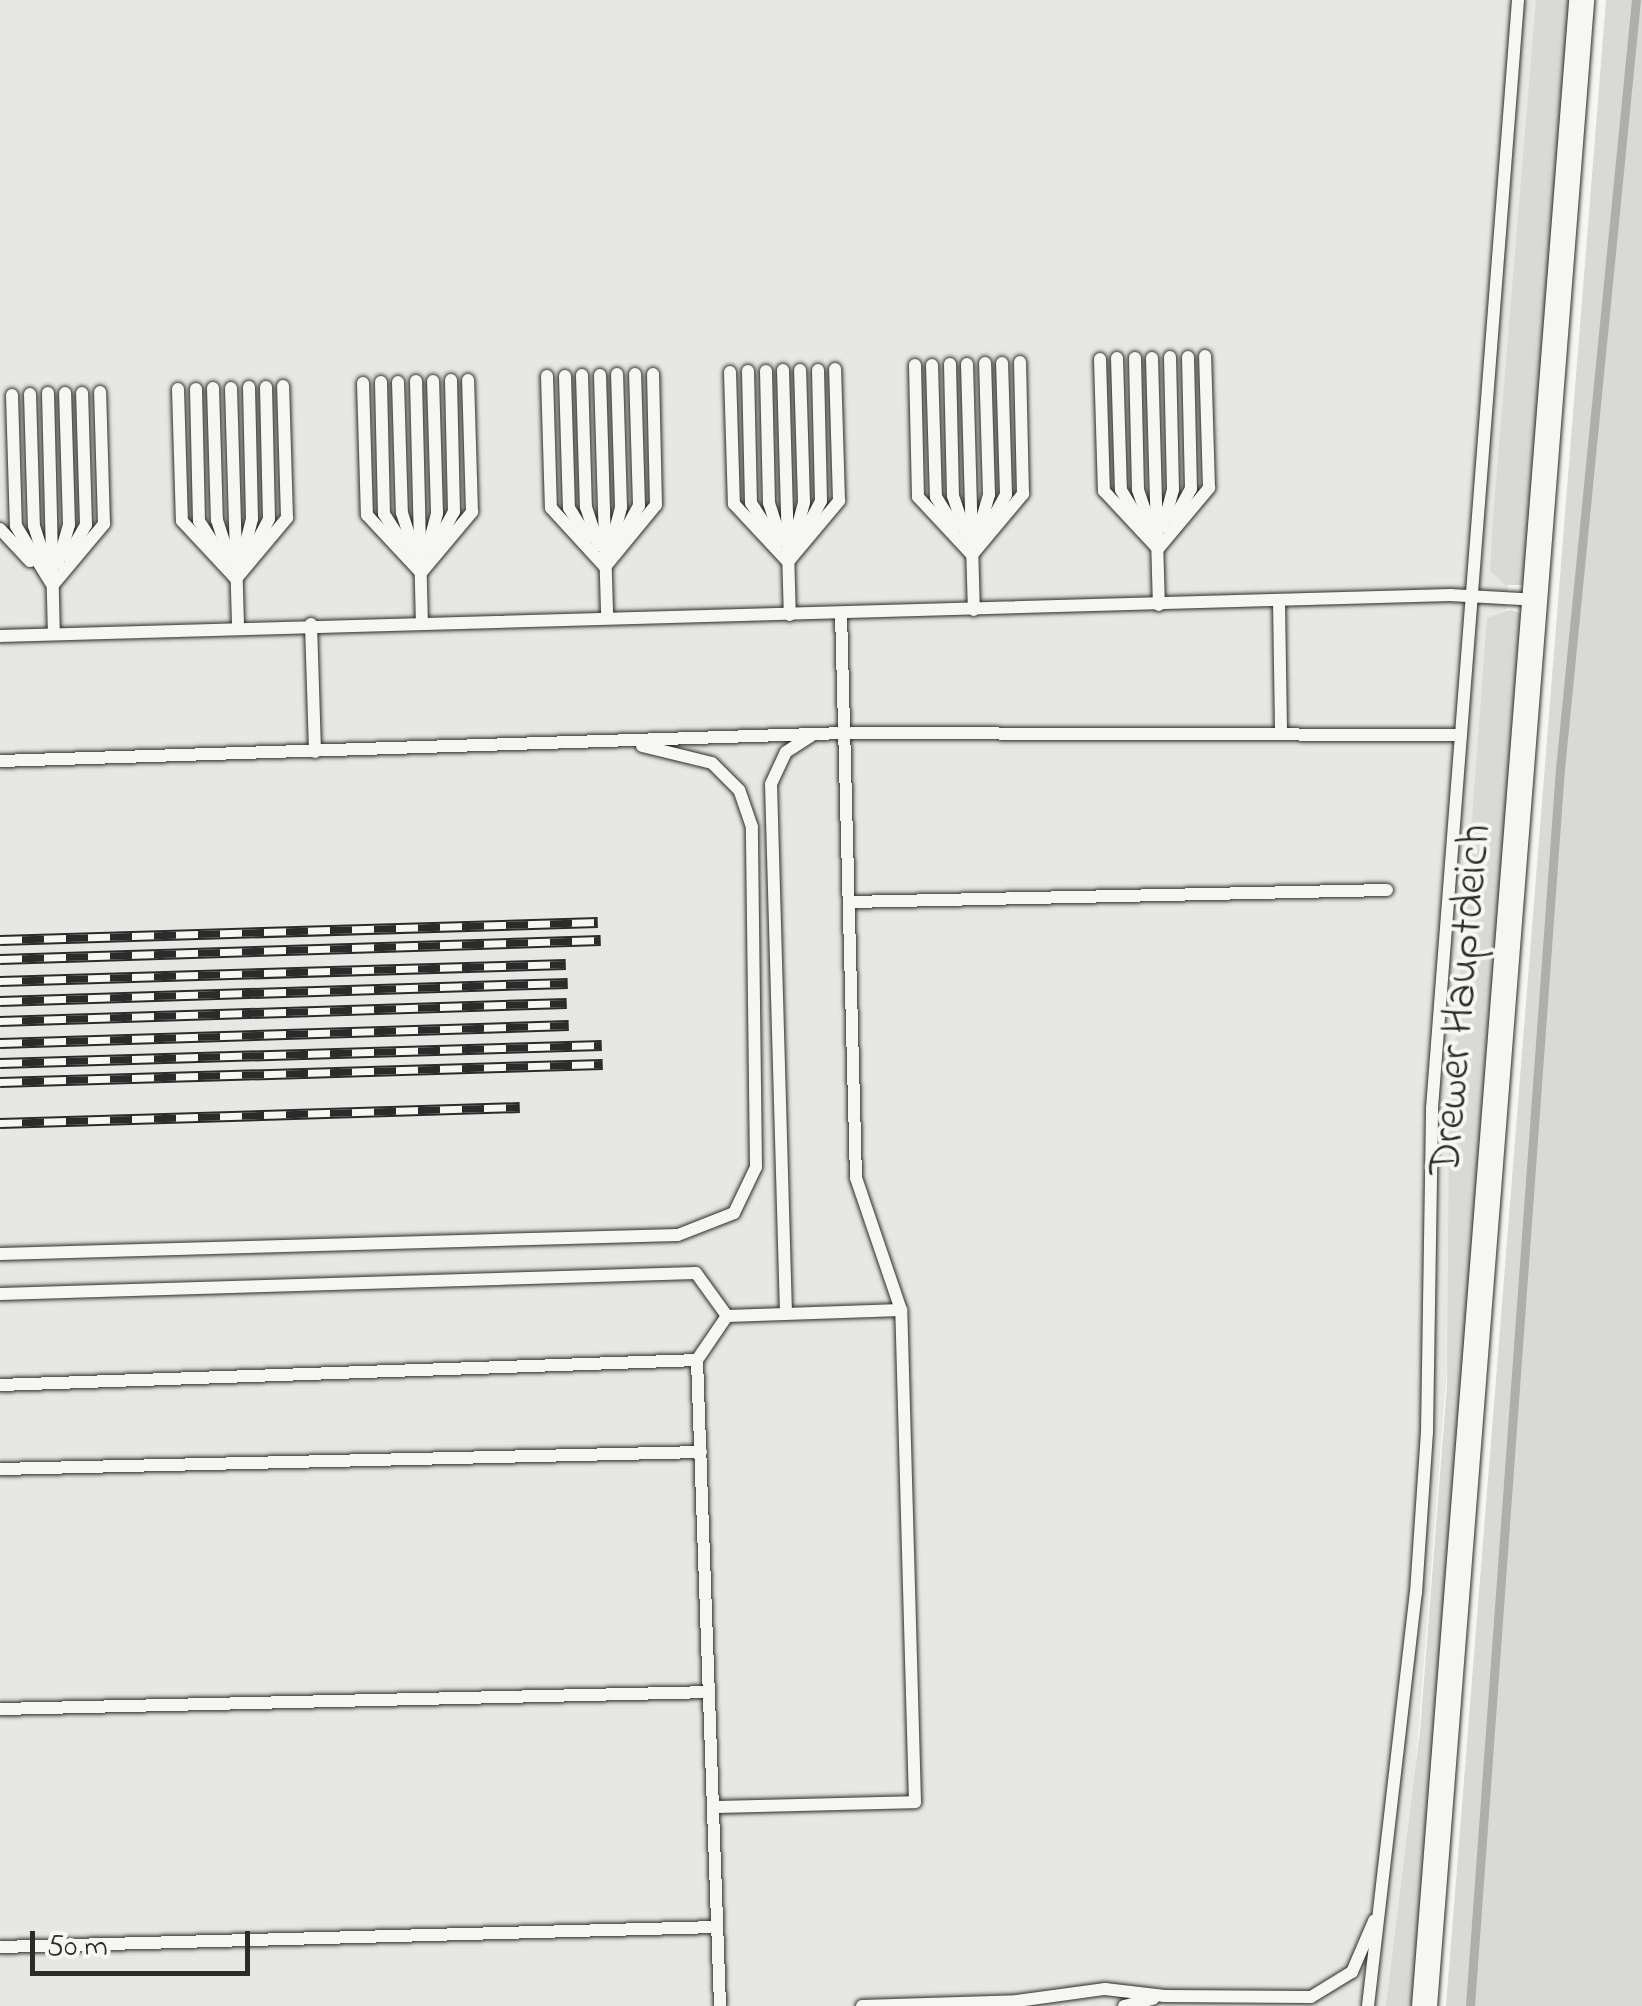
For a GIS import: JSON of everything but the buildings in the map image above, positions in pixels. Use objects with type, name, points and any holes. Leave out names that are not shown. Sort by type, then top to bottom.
[{"type":"street","name":"Drewer Hauptdeich","points":[[1424,2006],[1538,600],[1581,0]]},
{"type":"lane","points":[[1368,2006],[1422,1504],[1432,1108],[1518,0]]},
{"type":"lane","points":[[1158,549],[1209,488],[1205,356]]},
{"type":"lane","points":[[1158,549],[1174,489],[1170,357]]},
{"type":"lane","points":[[1158,549],[1191,489],[1188,357]]},
{"type":"lane","points":[[1117,358],[1121,490],[1158,549]]},
{"type":"lane","points":[[1135,358],[1138,490],[1158,549]]},
{"type":"lane","points":[[1152,358],[1159,605]]},
{"type":"lane","points":[[1100,359],[1104,491],[1158,549]]},
{"type":"lane","points":[[972,555],[1023,494],[1020,362]]},
{"type":"lane","points":[[972,555],[1006,495],[1002,363]]},
{"type":"lane","points":[[950,364],[954,496],[972,555]]},
{"type":"lane","points":[[968,364],[974,610]]},
{"type":"lane","points":[[972,555],[989,495],[985,364]]},
{"type":"lane","points":[[915,365],[918,497],[972,555]]},
{"type":"lane","points":[[932,365],[936,497],[972,555]]},
{"type":"lane","points":[[788,562],[839,501],[836,369]]},
{"type":"lane","points":[[782,370],[790,615]]},
{"type":"lane","points":[[788,562],[804,502],[800,370]]},
{"type":"lane","points":[[788,562],[822,501],[818,370]]},
{"type":"lane","points":[[748,371],[752,503],[788,562]]},
{"type":"lane","points":[[766,371],[769,503],[788,562]]},
{"type":"lane","points":[[730,372],[734,504],[788,562]]},
{"type":"lane","points":[[605,566],[621,506],[617,374]]},
{"type":"lane","points":[[605,566],[638,506],[635,374]]},
{"type":"lane","points":[[605,566],[656,506],[652,374]]},
{"type":"lane","points":[[582,375],[586,508],[605,566]]},
{"type":"lane","points":[[600,375],[607,618]]},
{"type":"lane","points":[[548,376],[551,508],[605,566]]},
{"type":"lane","points":[[565,376],[568,508],[605,566]]},
{"type":"lane","points":[[421,573],[437,513],[434,380]]},
{"type":"lane","points":[[421,573],[454,512],[450,380]]},
{"type":"lane","points":[[421,573],[472,512],[468,380]]},
{"type":"lane","points":[[416,381],[422,622]]},
{"type":"lane","points":[[363,382],[366,515],[421,573]]},
{"type":"lane","points":[[381,382],[384,514],[421,573]]},
{"type":"lane","points":[[398,382],[402,514],[421,573]]},
{"type":"lane","points":[[236,579],[287,518],[283,386]]},
{"type":"lane","points":[[236,579],[252,519],[248,387]]},
{"type":"lane","points":[[236,579],[269,519],[266,387]]},
{"type":"lane","points":[[214,388],[217,520],[236,579]]},
{"type":"lane","points":[[231,388],[238,626]]},
{"type":"lane","points":[[178,389],[182,521],[236,579]]},
{"type":"lane","points":[[196,389],[199,521],[236,579]]},
{"type":"lane","points":[[52,585],[86,524],[82,392]]},
{"type":"lane","points":[[52,585],[104,524],[100,392]]},
{"type":"lane","points":[[48,393],[54,634]]},
{"type":"lane","points":[[52,585],[69,525],[65,393]]},
{"type":"lane","points":[[12,394],[16,526],[52,585]]},
{"type":"lane","points":[[30,394],[34,526],[52,585]]},
{"type":"lane","points":[[0,528],[52,585]]},
{"type":"lane","points":[[0,636],[238,626],[1473,596],[1538,600]]},
{"type":"lane","points":[[1279,602],[1281,730]]},
{"type":"lane","points":[[713,1807],[914,1802],[901,1310],[856,1178],[842,614]]},
{"type":"lane","points":[[312,624],[314,752]]},
{"type":"lane","points":[[0,762],[812,734],[1281,730],[1462,734]]},
{"type":"lane","points":[[786,1314],[770,784],[786,752],[812,734]]},
{"type":"lane","points":[[0,1254],[678,1234],[734,1213],[756,1167],[752,827],[739,790],[712,762],[615,741]]},
{"type":"lane","points":[[850,902],[1388,890]]},
{"type":"lane","points":[[0,1294],[696,1273],[727,1316]]},
{"type":"lane","points":[[727,1316],[901,1310]]},
{"type":"lane","points":[[720,2006],[698,1360],[727,1316]]},
{"type":"lane","points":[[0,1385],[698,1360]]},
{"type":"lane","points":[[0,1469],[701,1452]]},
{"type":"lane","points":[[0,1709],[709,1692]]},
{"type":"lane","points":[[862,2006],[1016,2002],[1105,1989],[1165,1996],[1328,1992],[1352,1972],[1381,1900]]},
{"type":"lane","points":[[0,1947],[717,1927]]},
{"type":"lane","points":[[1124,2006],[1165,1996]]},
{"type":"shaded area","points":[[0,0],[1554,0],[1397,2006],[0,2006]]},
{"type":"shaded area","points":[[1536,0],[1574,0],[1523,585],[1505,585],[1490,571]]},
{"type":"shaded area","points":[[1606,0],[1642,0],[1642,2006],[1446,2006]]},
{"type":"shaded area","points":[[1510,610],[1523,614],[1417,2006],[1386,2006],[1420,1731],[1447,1385],[1449,1124],[1487,618]]},
{"type":"waterway","points":[[1470,2006],[1560,769],[1636,0]]},
{"type":"railway","points":[[0,940],[598,922]]},
{"type":"railway","points":[[0,959],[601,940]]},
{"type":"railway","points":[[0,981],[566,964]]},
{"type":"railway","points":[[0,1001],[568,983]]},
{"type":"railway","points":[[0,1021],[567,1003]]},
{"type":"railway","points":[[0,1043],[569,1025]]},
{"type":"railway","points":[[0,1063],[602,1045]]},
{"type":"railway","points":[[0,1082],[603,1064]]},
{"type":"railway","points":[[0,1123],[520,1107]]}]
